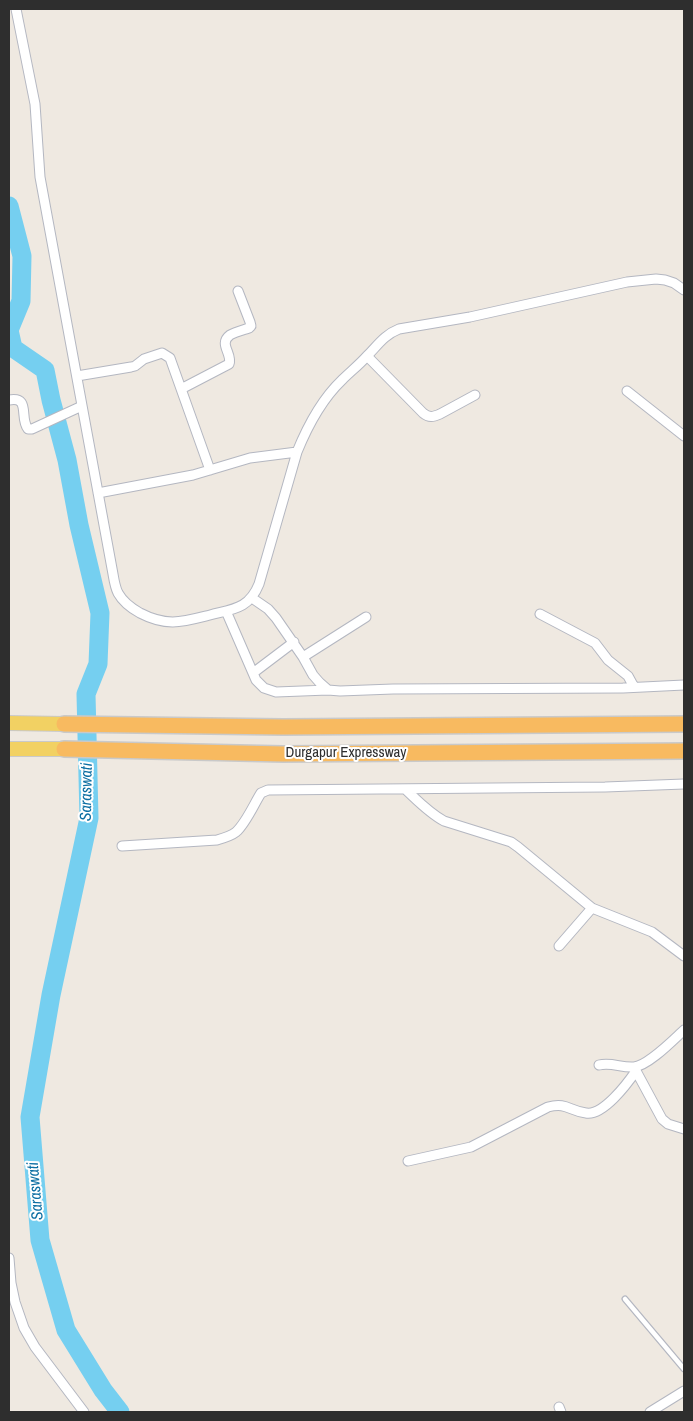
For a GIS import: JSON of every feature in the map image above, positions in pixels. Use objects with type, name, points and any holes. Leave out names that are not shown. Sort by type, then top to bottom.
[{"type":"highway","name":"Durgapur Expressway","points":[[64,724],[302,727],[684,724]]},
{"type":"highway","name":"Durgapur Expressway","points":[[64,750],[283,754],[684,751]]},
{"type":"main road","name":"Durgapur Expressway","points":[[9,723],[64,724]]},
{"type":"main road","name":"Durgapur Expressway","points":[[9,749],[64,750]]},
{"type":"street","points":[[16,9],[35,104],[40,177],[77,376],[80,407],[112,574],[117,591],[130,608],[161,622],[186,621],[226,611],[239,607],[252,598],[259,584],[297,452],[304,434],[321,404],[341,380],[368,356],[390,332],[470,317],[627,282],[665,280],[684,290]]},
{"type":"street","points":[[181,390],[229,364],[230,358],[225,347],[226,339],[230,335],[251,326],[238,291]]},
{"type":"street","points":[[77,376],[135,366],[144,359],[162,352],[170,358],[210,470]]},
{"type":"street","points":[[368,356],[423,413],[430,417],[434,417],[475,395]]},
{"type":"street","points":[[627,390],[684,436]]},
{"type":"street","points":[[9,400],[20,400],[28,429],[36,428],[80,407]]},
{"type":"street","points":[[98,493],[186,477],[250,458],[297,452]]},
{"type":"street","points":[[252,598],[268,609],[276,618],[294,642],[314,675],[328,690]]},
{"type":"street","points":[[226,611],[259,684],[276,692],[684,685]]},
{"type":"street","points":[[540,614],[595,643],[608,660],[628,676],[634,687]]},
{"type":"street","points":[[303,657],[366,617]]},
{"type":"street","points":[[253,673],[294,642]]},
{"type":"street","points":[[122,846],[217,840],[228,836],[242,825],[261,792],[268,790],[605,787],[684,784]]},
{"type":"street","points":[[405,789],[428,811],[444,821],[503,839],[518,846],[592,908],[652,932],[684,956]]},
{"type":"street","points":[[559,946],[592,908]]},
{"type":"street","points":[[408,1161],[471,1147],[556,1105],[586,1113],[599,1110],[616,1095],[635,1069],[651,1059],[684,1030]]},
{"type":"street","points":[[599,1065],[613,1064],[635,1069],[662,1120],[684,1129]]},
{"type":"street","points":[[9,1258],[15,1302],[24,1328],[84,1412]]},
{"type":"street","points":[[650,1412],[684,1391]]},
{"type":"lane","points":[[625,1300],[684,1369]]},
{"type":"waterway","name":"Saraswati","points":[[9,206],[22,256],[21,301],[9,330],[13,348],[45,370],[67,460],[79,525],[100,613],[98,664],[86,694],[89,818],[51,995],[30,1117],[40,1240],[66,1330],[103,1390],[120,1412]]}]
